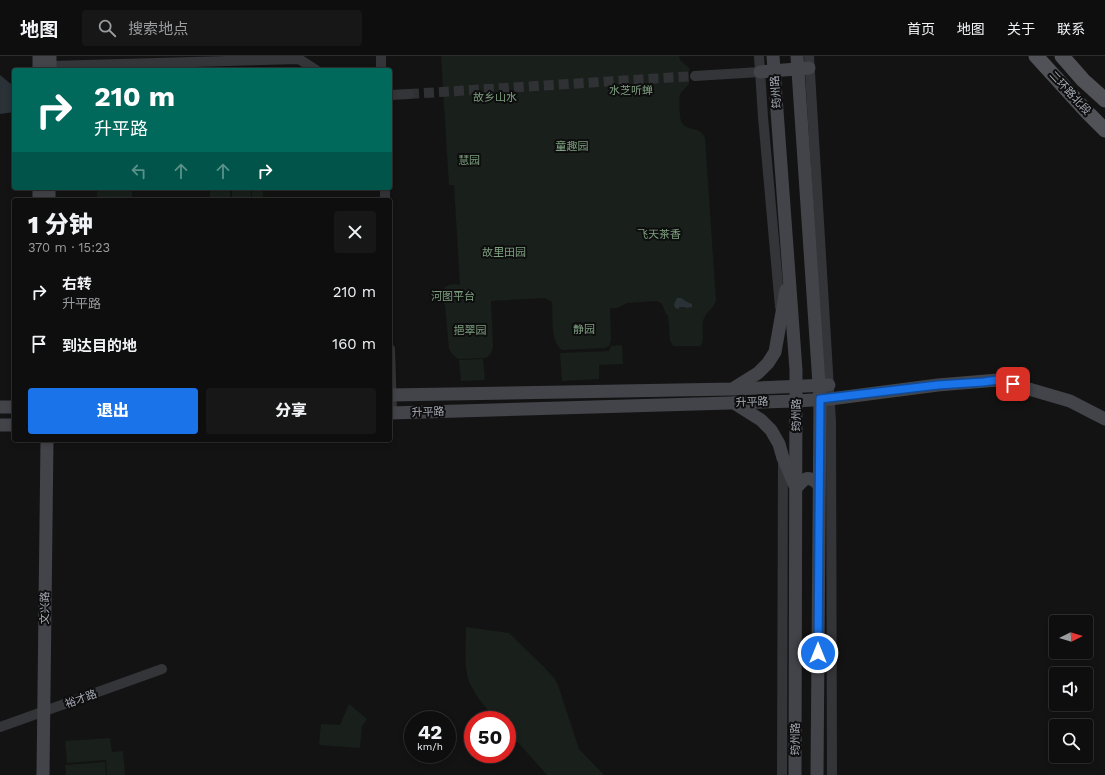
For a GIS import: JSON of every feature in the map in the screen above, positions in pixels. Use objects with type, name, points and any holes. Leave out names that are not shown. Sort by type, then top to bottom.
[{"type":"main road","points":[[39,56],[48,66]]},
{"type":"main road","name":"筠州路","points":[[773,56],[796,370],[795,775]]},
{"type":"main road","name":"二环路北段","points":[[1036,56],[1105,130]]},
{"type":"main road","name":"二环路北段","points":[[1062,56],[1083,80],[1105,100]]},
{"type":"main road","points":[[760,72],[774,71],[803,62]]},
{"type":"main road","name":"筠州路","points":[[803,62],[825,399],[819,485],[817,775]]},
{"type":"main road","points":[[733,389],[758,373],[768,363],[775,352],[780,315],[789,275]]},
{"type":"main road","name":"升平路","points":[[392,413],[796,401],[825,399],[938,385],[998,380],[1070,401],[1105,418]]},
{"type":"main road","name":"升平路","points":[[392,395],[733,389],[824,385]]},
{"type":"main road","points":[[734,403],[761,420],[771,430],[796,488],[803,480],[809,478],[813,479],[819,485]]},
{"type":"main road","points":[[0,425],[12,426]]},
{"type":"main road","points":[[37,442],[46,465]]},
{"type":"main road","name":"文兴路","points":[[43,775],[47,442]]},
{"type":"main road","points":[[46,465],[54,442]]},
{"type":"street","points":[[381,56],[381,68]]},
{"type":"street","points":[[759,56],[780,315]]},
{"type":"street","points":[[48,66],[299,59],[313,68]]},
{"type":"street","points":[[695,76],[760,72]]},
{"type":"street","points":[[392,95],[409,94]]},
{"type":"street","points":[[825,399],[832,478],[832,775]]},
{"type":"street","points":[[782,775],[783,458]]},
{"type":"street","name":"裕才路","points":[[0,728],[162,669]]},
{"type":"green space","points":[[441,56],[679,56],[680,60],[689,68],[689,84],[680,94],[679,100],[681,121],[685,126],[697,130],[703,134],[705,138],[716,300],[704,318],[703,340],[700,346],[673,346],[670,340],[668,315],[666,314],[662,304],[657,301],[627,303],[617,308],[610,308],[611,341],[609,346],[605,348],[562,350],[558,346],[554,335],[552,302],[545,298],[491,301],[493,347],[491,353],[486,358],[458,359],[453,355],[449,349],[445,305],[442,301],[441,292],[446,286],[455,284],[460,285],[454,185],[449,185]]},
{"type":"green space","points":[[97,190],[132,191],[132,198],[97,198]]},
{"type":"green space","points":[[210,190],[230,190],[230,198],[210,198]]},
{"type":"green space","points":[[232,190],[251,190],[251,198],[232,198]]},
{"type":"green space","points":[[252,190],[263,190],[263,198],[252,198]]},
{"type":"green space","points":[[622,345],[623,364],[599,365],[599,379],[562,381],[560,353],[609,351],[611,346]]},
{"type":"green space","points":[[483,359],[485,380],[461,381],[459,360]]},
{"type":"green space","points":[[466,627],[509,633],[555,679],[579,749],[604,775],[547,775],[516,740],[516,711],[489,711],[473,690],[468,680],[465,649]]},
{"type":"green space","points":[[349,704],[367,719],[362,726],[360,748],[319,745],[321,724],[340,725]]},
{"type":"green space","points":[[110,738],[112,752],[123,751],[125,775],[107,775],[106,760],[67,763],[65,741]]},
{"type":"green space","points":[[105,762],[106,775],[66,775],[65,765]]},
{"type":"shaded area","points":[[0,75],[11,84],[12,112],[0,114]]},
{"type":"shaded area","points":[[677,298],[681,298],[692,304],[692,307],[679,307],[679,309],[675,308],[674,304]]},
{"type":"tunnel","points":[[409,94],[695,76]]},
{"type":"route","points":[[818,653],[820,399],[938,385],[998,380],[1013,384]]},
{"type":"park label","name":"水芝听蝉","points":[[631,90]]},
{"type":"park label","name":"故乡山水","points":[[495,97]]},
{"type":"park label","name":"童趣园","points":[[572,146]]},
{"type":"park label","name":"慧园","points":[[469,160]]},
{"type":"park label","name":"飞天茶香","points":[[659,234]]},
{"type":"park label","name":"故里田园","points":[[504,252]]},
{"type":"park label","name":"河图平台","points":[[453,296]]},
{"type":"park label","name":"静园","points":[[584,329]]},
{"type":"park label","name":"挹翠园","points":[[470,330]]}]
